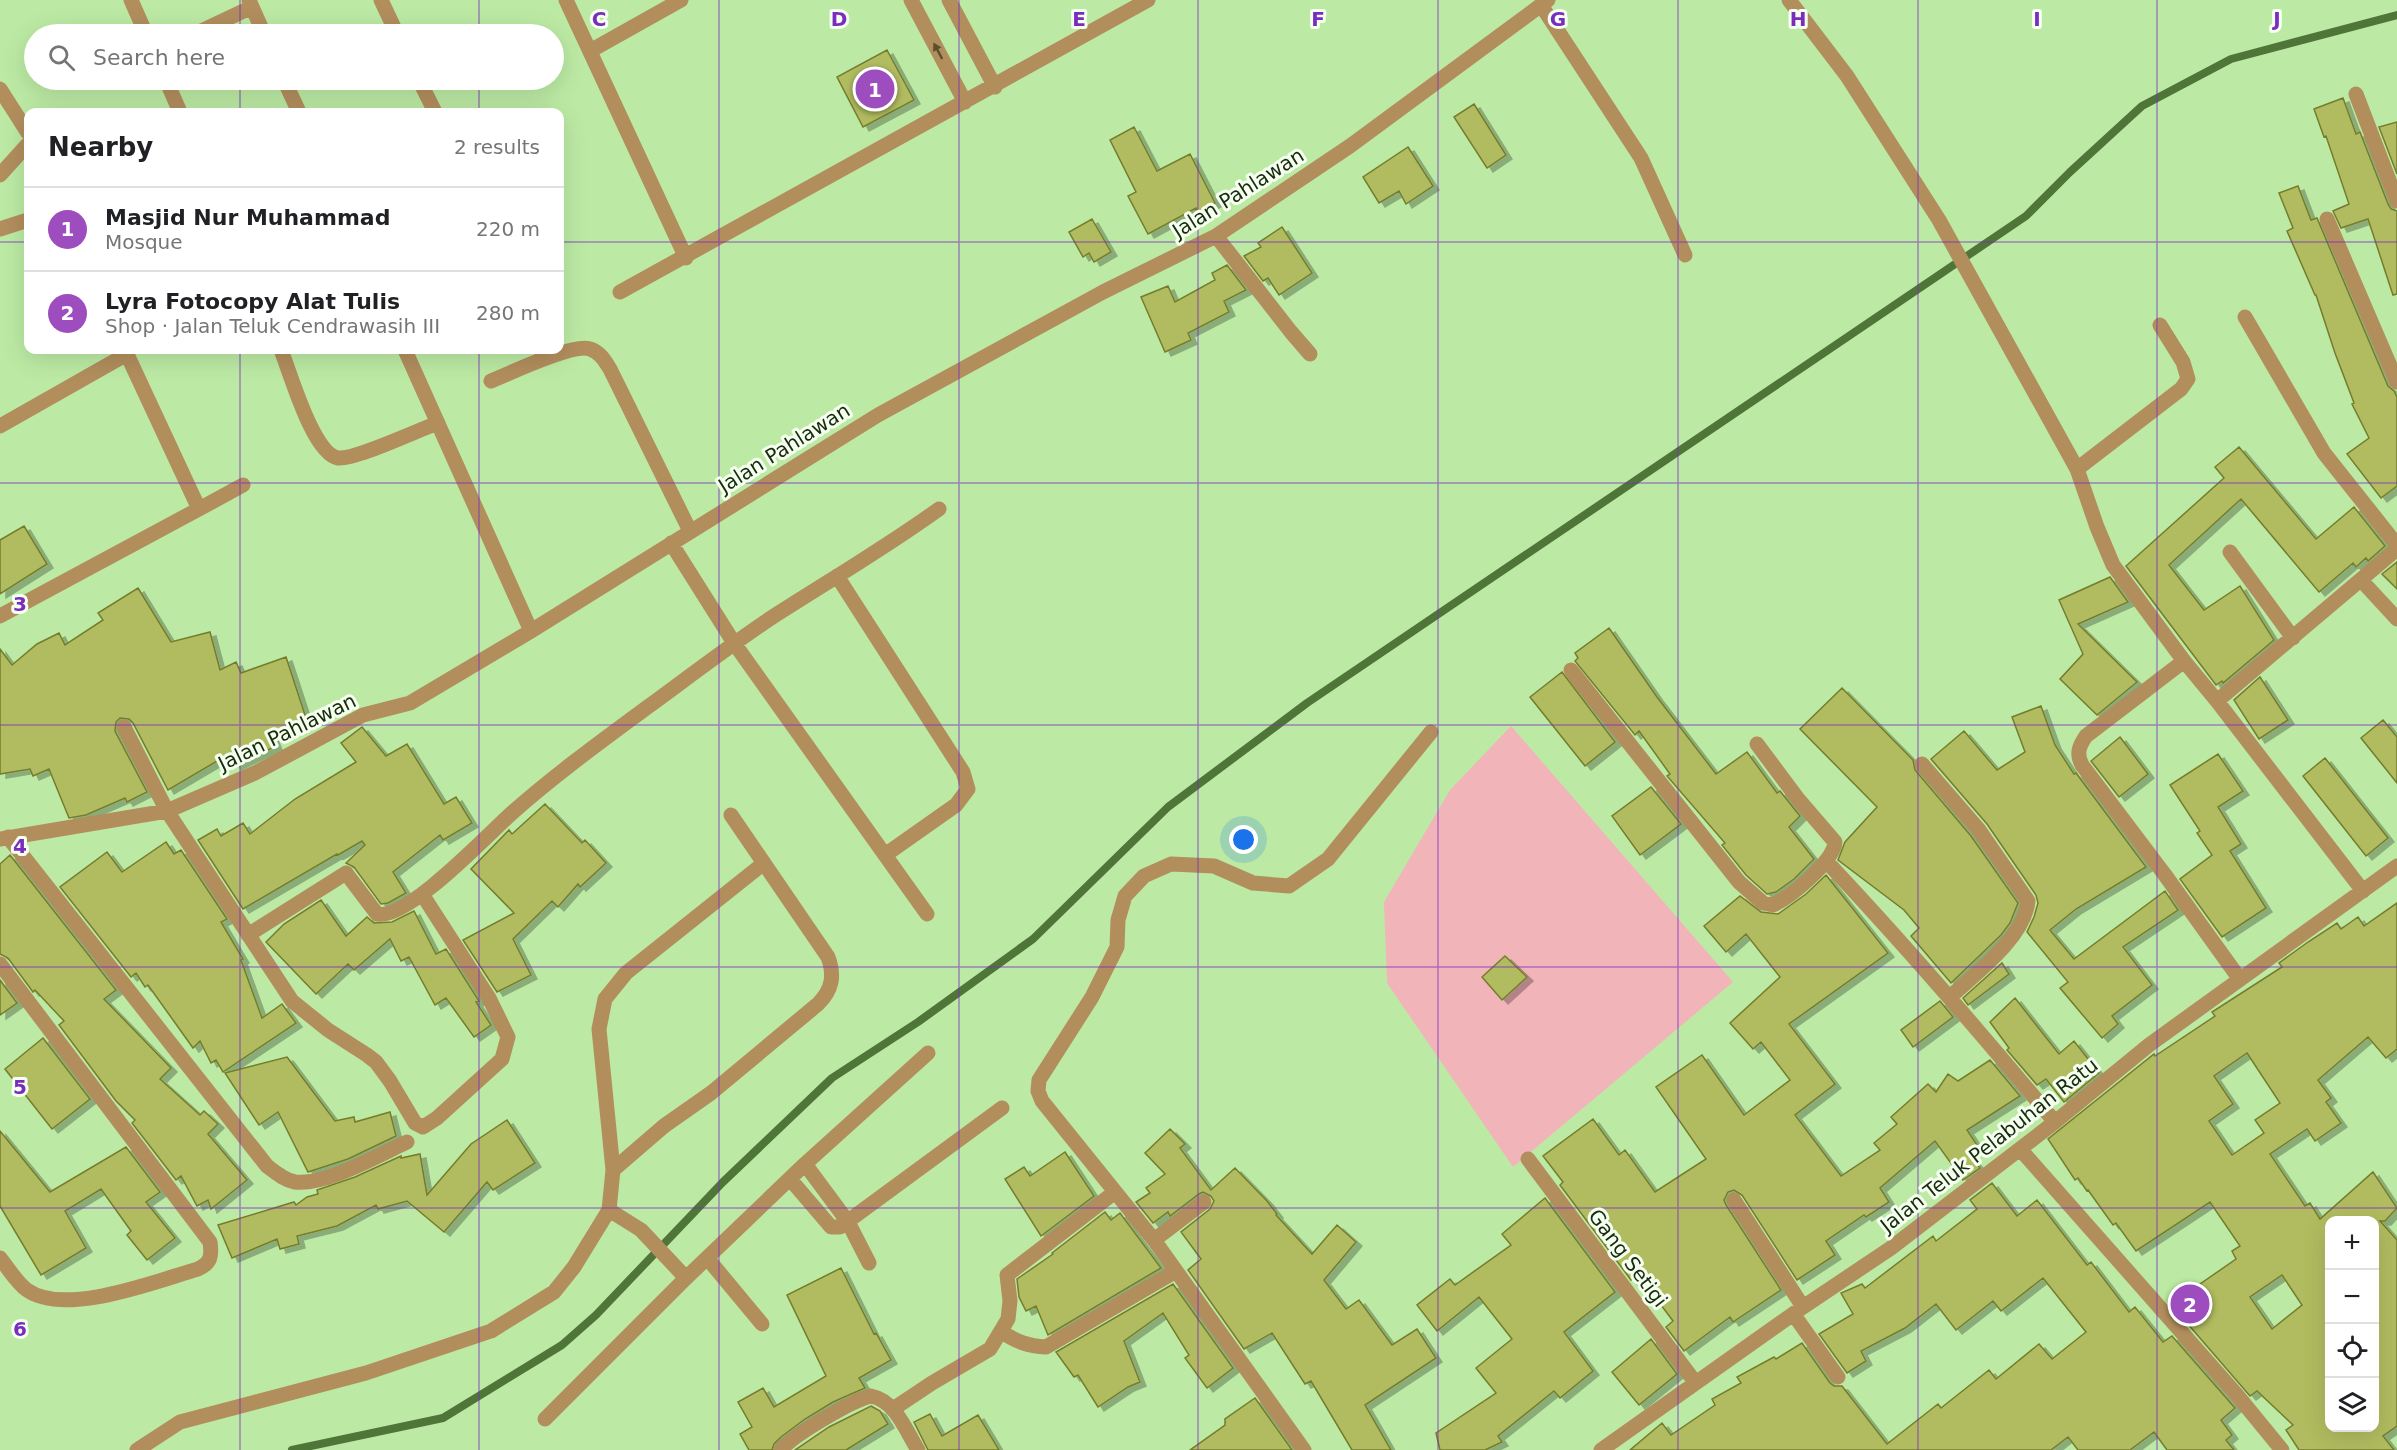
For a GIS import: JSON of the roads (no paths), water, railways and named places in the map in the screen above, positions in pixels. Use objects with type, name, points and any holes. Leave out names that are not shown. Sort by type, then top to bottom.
[{"type":"street","points":[[131,0],[142,24]]},
{"type":"street","points":[[381,0],[392,24]]},
{"type":"street","points":[[566,0],[686,258]]},
{"type":"street","points":[[590,51],[681,0]]},
{"type":"street","points":[[911,0],[965,102]]},
{"type":"street","points":[[949,0],[994,87]]},
{"type":"street","points":[[620,292],[686,258],[1148,0]]},
{"type":"street","points":[[1789,0],[1847,76],[1939,220],[2078,470],[2097,527],[2113,565],[2184,661],[2363,891]]},
{"type":"street","points":[[1545,2],[1641,158],[1684,255]]},
{"type":"street","name":"Jalan Pahlawan","points":[[4,838],[167,811],[255,773],[363,716],[410,703],[531,631],[878,415],[1104,292],[1216,236],[1350,146],[1545,2]]},
{"type":"street","points":[[214,24],[251,4],[260,24]]},
{"type":"street","points":[[0,89],[24,127]]},
{"type":"street","points":[[170,90],[178,108]]},
{"type":"street","points":[[289,90],[297,108]]},
{"type":"street","points":[[424,90],[433,108]]},
{"type":"street","points":[[2355,94],[2397,201]]},
{"type":"street","points":[[0,175],[24,148]]},
{"type":"street","points":[[2327,219],[2397,382]]},
{"type":"street","points":[[0,229],[24,221]]},
{"type":"street","points":[[1216,236],[1310,354]]},
{"type":"street","points":[[2217,701],[2397,547],[2324,453],[2246,317]]},
{"type":"street","points":[[2078,470],[2181,389],[2188,379],[2183,362],[2160,324]]},
{"type":"street","points":[[564,351],[584,348],[602,356],[690,531]]},
{"type":"street","points":[[0,426],[123,354]]},
{"type":"street","points":[[127,354],[199,508]]},
{"type":"street","points":[[283,354],[314,436],[334,457],[341,458],[360,453],[438,423]]},
{"type":"street","points":[[407,354],[531,631]]},
{"type":"street","points":[[491,381],[543,354]]},
{"type":"street","points":[[0,616],[243,485]]},
{"type":"street","points":[[248,935],[346,873],[377,914],[387,914],[422,894],[453,869],[512,812],[573,762],[734,643],[896,540],[939,509]]},
{"type":"street","points":[[671,543],[734,643],[927,914]]},
{"type":"street","points":[[2230,552],[2293,638]]},
{"type":"street","points":[[837,576],[963,772],[968,789],[956,805],[885,855]]},
{"type":"street","points":[[2361,580],[2397,619]]},
{"type":"street","points":[[2184,661],[2086,736],[2078,756],[2082,765],[2239,978]]},
{"type":"street","points":[[1571,670],[1739,882],[1763,903],[1771,905],[1779,902],[1827,862],[1834,851],[1833,839],[1798,799],[1756,744]]},
{"type":"street","points":[[124,727],[167,811],[292,1001],[328,1030],[376,1062],[415,1123],[423,1127],[429,1126],[502,1059],[508,1037],[489,998],[422,894]]},
{"type":"street","points":[[1304,1450],[1154,1240],[1042,1101],[1038,1091],[1039,1080],[1092,997],[1117,947],[1118,920],[1125,896],[1144,876],[1171,864],[1214,866],[1253,883],[1289,886],[1328,859],[1431,732]]},
{"type":"street","points":[[1922,764],[1979,830],[2028,902],[2021,922],[2005,944],[1950,997]]},
{"type":"street","points":[[613,1170],[664,1126],[711,1093],[818,1004],[830,989],[832,972],[828,957],[731,815]]},
{"type":"street","points":[[4,838],[267,1166],[278,1175],[294,1182],[327,1178],[407,1142]]},
{"type":"street","points":[[1827,862],[1950,997],[2055,1122]]},
{"type":"street","points":[[137,1450],[180,1422],[366,1373],[491,1331],[554,1292],[574,1267],[609,1210],[613,1170],[600,1029],[604,999],[626,973],[764,863]]},
{"type":"street","name":"Jalan Teluk Pelabuhan Ratu","points":[[1601,1450],[1695,1382],[1891,1248],[2055,1122],[2149,1045],[2397,866]]},
{"type":"street","points":[[0,964],[210,1242],[212,1255],[207,1265],[198,1269],[99,1297],[67,1301],[40,1297],[26,1289],[0,1258]]},
{"type":"street","points":[[545,1419],[686,1278],[805,1164],[928,1053]]},
{"type":"street","points":[[790,1179],[831,1227],[840,1227],[1002,1108]]},
{"type":"street","points":[[2020,1149],[2237,1395],[2282,1450]]},
{"type":"street","name":"Gang Setigi","points":[[1528,1159],[1695,1382]]},
{"type":"street","points":[[805,1164],[848,1222],[869,1263]]},
{"type":"street","points":[[893,1409],[990,1349],[1008,1319],[1010,1301],[1007,1275],[1115,1192]]},
{"type":"street","points":[[1734,1200],[1838,1377]]},
{"type":"street","points":[[1154,1240],[1204,1202]]},
{"type":"street","points":[[609,1210],[641,1230],[686,1278]]},
{"type":"street","points":[[708,1259],[762,1324]]},
{"type":"street","points":[[1002,1332],[1016,1342],[1046,1347],[1176,1271]]},
{"type":"street","points":[[781,1450],[790,1441],[867,1397],[879,1398],[893,1409],[918,1450]]},
{"type":"waterway","points":[[292,1450],[443,1418],[562,1345],[596,1315],[723,1182],[832,1078],[918,1022],[1033,939],[1168,807],[1307,703],[2026,216],[2142,106],[2231,59],[2397,15]]},
{"type":"place","name":"Masjid Nur Muhammad","points":[[875,89]]},
{"type":"place","name":"Lyra Fotocopy Alat Tulis","points":[[2190,1304]]}]
